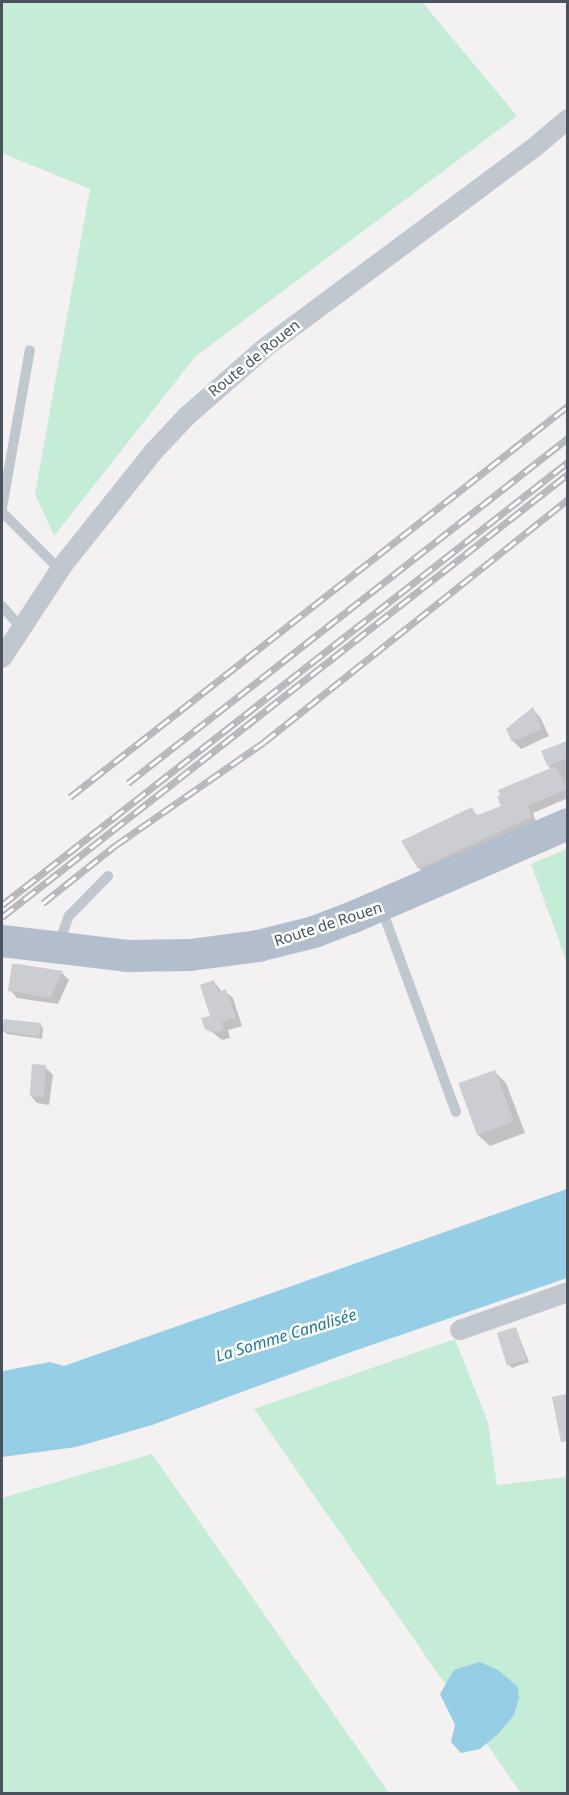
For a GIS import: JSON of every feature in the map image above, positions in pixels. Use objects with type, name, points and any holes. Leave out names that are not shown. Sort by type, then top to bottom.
[{"type":"main road","name":"Route de Rouen","points":[[2,941],[127,956],[190,955],[230,950],[314,932],[380,907],[567,824]]},
{"type":"street","name":"Route de Rouen","points":[[2,658],[60,570],[154,451],[215,389],[267,346],[536,146],[567,119]]},
{"type":"street","points":[[460,1330],[567,1292]]},
{"type":"lane","points":[[30,350],[2,510],[60,570]]},
{"type":"lane","points":[[2,606],[21,628]]},
{"type":"lane","points":[[56,949],[69,916],[108,876]]},
{"type":"lane","points":[[380,907],[456,1113]]},
{"type":"green space","points":[[2,2],[422,2],[517,116],[195,357],[54,536],[35,494],[90,189],[2,153]]},
{"type":"green space","points":[[567,849],[567,963],[531,864]]},
{"type":"green space","points":[[455,1339],[488,1423],[497,1485],[567,1477],[567,1793],[521,1793],[254,1409]]},
{"type":"green space","points":[[152,1454],[389,1793],[2,1793],[2,1498]]},
{"type":"water","name":"La Somme Canalisée","points":[[567,1189],[567,1278],[351,1352],[152,1425],[76,1447],[2,1457],[3,1371],[50,1362],[64,1366]]},
{"type":"water","points":[[480,1662],[498,1670],[518,1687],[519,1698],[514,1715],[499,1733],[480,1749],[461,1753],[451,1742],[455,1725],[440,1694],[454,1670]]},
{"type":"building","points":[[533,707],[542,729],[512,742],[506,729]]},
{"type":"building","points":[[567,741],[567,758],[548,767],[541,751]]},
{"type":"building","points":[[556,766],[567,789],[528,806],[532,817],[418,869],[401,841],[472,807],[476,816],[501,806],[497,796],[500,795],[498,790]]},
{"type":"building","points":[[12,964],[63,971],[50,998],[8,991]]},
{"type":"building","points":[[214,980],[218,992],[226,989],[236,1018],[222,1022],[224,1030],[213,1033],[205,1029],[201,1018],[210,1016],[200,985]]},
{"type":"building","points":[[4,1019],[41,1023],[39,1037],[2,1031]]},
{"type":"building","points":[[32,1064],[46,1065],[44,1097],[30,1096]]},
{"type":"building","points":[[495,1070],[514,1122],[477,1135],[458,1083]]},
{"type":"building","points":[[516,1327],[526,1360],[507,1365],[497,1333]]},
{"type":"building","points":[[567,1394],[567,1441],[561,1442],[552,1397]]},
{"type":"railway","points":[[70,797],[568,406]]},
{"type":"railway","points":[[128,783],[568,438]]},
{"type":"railway","points":[[2,905],[568,462]]},
{"type":"railway","points":[[2,917],[568,474]]},
{"type":"railway","points":[[43,903],[116,845],[264,742],[568,499]]}]
